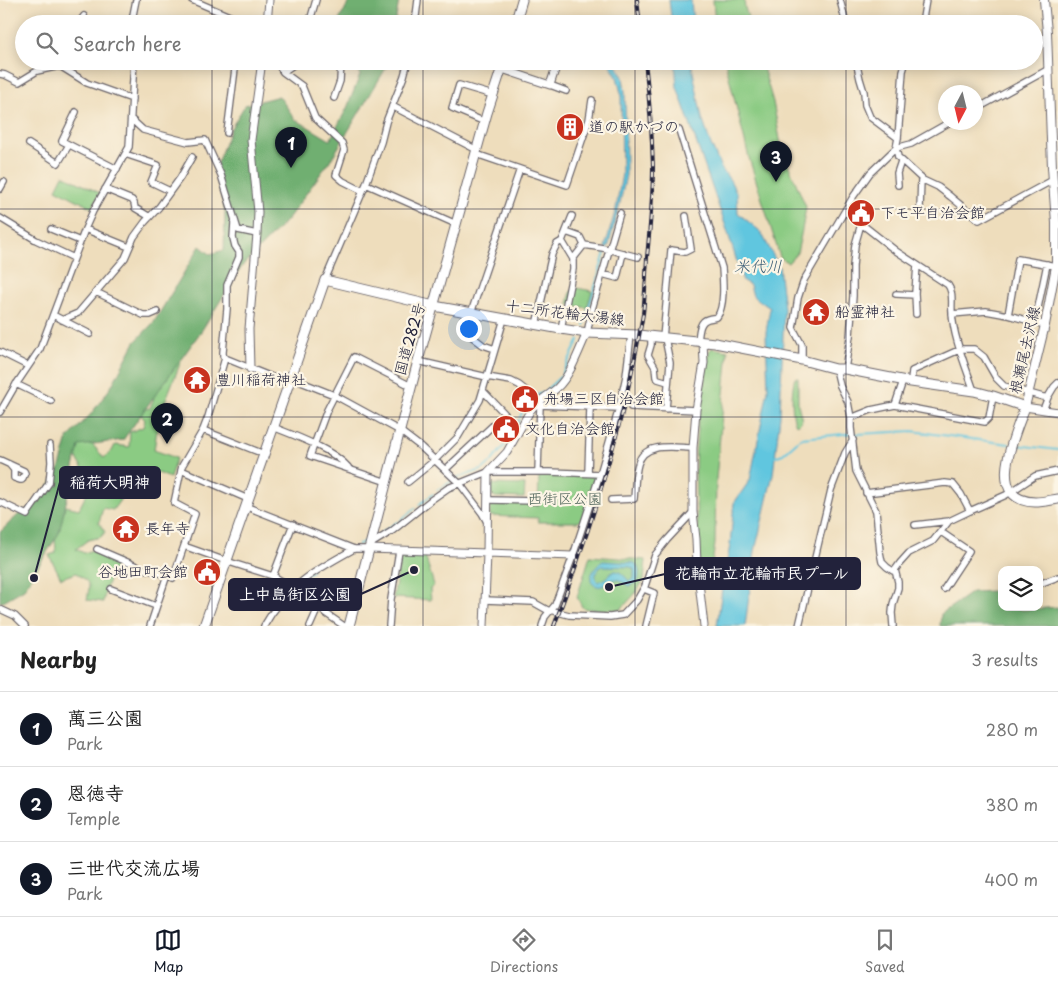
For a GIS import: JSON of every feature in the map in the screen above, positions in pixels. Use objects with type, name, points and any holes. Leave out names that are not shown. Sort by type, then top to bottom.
[{"type":"main road","points":[[518,15],[522,0]]},
{"type":"main road","name":"根瀬尾去沢線","points":[[1025,407],[1045,325],[1056,266],[1056,223],[1044,0]]},
{"type":"main road","name":"国道282号","points":[[350,626],[411,386],[476,152],[501,70]]},
{"type":"main road","points":[[204,626],[324,280]]},
{"type":"main road","name":"十二所花輪大湯線","points":[[324,280],[434,306],[536,325],[587,333],[715,343],[841,369],[974,391],[1025,407]]},
{"type":"main road","points":[[1025,407],[1008,459],[1006,478],[1011,492],[1024,500],[1034,502],[1058,499]]},
{"type":"street","points":[[133,15],[136,0]]},
{"type":"street","points":[[192,0],[225,15]]},
{"type":"street","points":[[267,15],[269,0]]},
{"type":"street","points":[[312,15],[316,0]]},
{"type":"street","points":[[416,15],[418,0]]},
{"type":"street","points":[[840,0],[844,15]]},
{"type":"street","points":[[924,15],[926,0]]},
{"type":"street","points":[[983,105],[1049,69]]},
{"type":"street","points":[[0,74],[19,82],[42,70]]},
{"type":"street","points":[[67,70],[87,82],[132,99]]},
{"type":"street","points":[[0,412],[16,384],[40,349],[84,229],[129,147],[134,70]]},
{"type":"street","points":[[227,133],[235,70]]},
{"type":"street","points":[[250,369],[249,329],[258,212],[251,140],[261,70]]},
{"type":"street","points":[[286,70],[283,72],[302,86],[315,118],[342,143],[344,150],[336,175],[342,181],[363,191]]},
{"type":"street","points":[[334,98],[340,81],[341,70]]},
{"type":"street","points":[[324,280],[366,184],[406,70]]},
{"type":"street","points":[[515,70],[566,91]]},
{"type":"street","points":[[550,85],[555,70]]},
{"type":"street","points":[[858,70],[864,92],[865,105],[870,117],[898,138]]},
{"type":"street","points":[[903,70],[896,148],[901,161],[923,180],[951,196],[979,220],[1053,180]]},
{"type":"street","points":[[485,122],[452,108],[459,85],[493,95]]},
{"type":"street","points":[[392,106],[476,152],[567,185],[589,120],[592,100]]},
{"type":"street","points":[[76,112],[62,142],[117,169]]},
{"type":"street","points":[[131,119],[143,130],[188,142],[205,140],[221,176],[238,230],[257,234]]},
{"type":"street","points":[[802,360],[802,345],[793,328],[798,298],[804,280],[870,173],[896,148],[911,144],[938,129]]},
{"type":"street","points":[[679,130],[722,268],[724,285],[720,313],[717,317],[702,322],[699,330],[704,363],[696,410],[693,448],[693,512],[704,626]]},
{"type":"street","points":[[29,144],[58,163],[69,145]]},
{"type":"street","points":[[125,154],[158,165],[152,182],[170,191]]},
{"type":"street","points":[[62,320],[78,313],[125,258],[134,236],[159,207],[180,178],[192,157]]},
{"type":"street","points":[[898,186],[897,173],[901,161]]},
{"type":"street","points":[[471,313],[520,169]]},
{"type":"street","points":[[920,209],[921,178]]},
{"type":"street","points":[[0,189],[4,182]]},
{"type":"street","points":[[366,184],[456,224]]},
{"type":"street","points":[[105,189],[132,200],[135,208],[150,217]]},
{"type":"street","points":[[845,211],[896,251],[948,285],[952,290],[952,314],[957,340],[974,391]]},
{"type":"street","points":[[484,626],[488,472],[507,452],[530,411],[566,378],[587,333],[602,274],[606,249],[620,213]]},
{"type":"street","points":[[536,325],[552,254],[557,244],[562,241],[572,216]]},
{"type":"street","points":[[666,409],[670,363],[664,338],[671,250],[686,252],[691,249],[686,216]]},
{"type":"street","points":[[97,549],[141,568],[173,578],[195,514],[174,503],[181,470],[208,418],[225,358],[223,352],[227,285],[239,258],[239,252],[233,238],[234,217]]},
{"type":"street","points":[[0,218],[36,240],[74,258]]},
{"type":"street","points":[[861,224],[855,245],[850,336],[841,369],[840,386],[848,402],[856,471],[876,511],[882,562],[893,571],[896,570]]},
{"type":"street","points":[[51,229],[80,241]]},
{"type":"street","points":[[84,229],[129,248]]},
{"type":"street","points":[[566,232],[580,237],[584,245]]},
{"type":"street","points":[[561,329],[573,269],[573,259],[562,241]]},
{"type":"street","points":[[584,245],[638,257]]},
{"type":"street","points":[[573,259],[584,245]]},
{"type":"street","points":[[602,274],[617,278],[623,253]]},
{"type":"street","points":[[1008,315],[1018,259],[1056,266]]},
{"type":"street","points":[[1035,322],[1047,264]]},
{"type":"street","points":[[916,265],[916,314]]},
{"type":"street","points":[[96,292],[143,315],[157,312]]},
{"type":"street","points":[[896,294],[915,295]]},
{"type":"street","points":[[952,314],[986,311],[1045,325]]},
{"type":"street","points":[[53,315],[90,334]]},
{"type":"street","points":[[408,482],[435,460],[458,437],[480,400],[504,319]]},
{"type":"street","points":[[470,335],[483,345],[495,349]]},
{"type":"street","points":[[542,626],[554,605],[573,556],[600,474],[619,408],[626,376],[631,335]]},
{"type":"street","points":[[651,337],[648,355],[655,366],[656,377],[668,382]]},
{"type":"street","points":[[895,405],[912,371],[961,350],[974,349],[984,358],[996,378],[1004,386],[1048,397]]},
{"type":"street","points":[[0,352],[28,366]]},
{"type":"street","points":[[387,482],[310,456],[327,410],[354,357],[411,386]]},
{"type":"street","points":[[225,358],[250,369],[334,395],[400,431],[421,447],[460,484],[488,524]]},
{"type":"street","points":[[418,361],[511,381],[519,385],[540,403],[619,408]]},
{"type":"street","points":[[1043,410],[1048,397],[1058,383]]},
{"type":"street","points":[[16,384],[50,401]]},
{"type":"street","points":[[445,470],[505,414],[483,391]]},
{"type":"street","points":[[851,418],[871,410],[895,405],[985,422],[989,418],[992,396]]},
{"type":"street","points":[[538,472],[540,403]]},
{"type":"street","points":[[588,473],[590,407]]},
{"type":"street","points":[[1025,407],[1058,412]]},
{"type":"street","points":[[631,408],[696,410]]},
{"type":"street","points":[[273,427],[314,444],[349,469]]},
{"type":"street","points":[[203,430],[264,454]]},
{"type":"street","points":[[799,626],[831,490],[845,453],[853,440]]},
{"type":"street","points":[[0,502],[28,514],[49,483],[50,445]]},
{"type":"street","points":[[611,500],[634,499],[638,464],[642,455],[649,449],[656,447],[693,448]]},
{"type":"street","points":[[0,460],[9,464]]},
{"type":"street","points":[[181,470],[293,524],[354,549]]},
{"type":"street","points":[[915,525],[949,522],[1011,492],[1034,476],[1058,471]]},
{"type":"street","points":[[370,547],[448,488],[488,472],[600,474]]},
{"type":"street","points":[[866,493],[945,483],[953,484],[970,511]]},
{"type":"street","points":[[488,500],[536,501]]},
{"type":"street","points":[[485,600],[533,602],[550,611],[569,615],[610,617],[623,615],[637,600],[646,586],[655,555],[693,512]]},
{"type":"street","points":[[893,626],[893,604],[898,588],[896,570],[909,553],[933,542],[949,522]]},
{"type":"street","points":[[274,576],[293,524]]},
{"type":"street","points":[[941,532],[969,550],[944,589]]},
{"type":"street","points":[[184,546],[274,576],[294,588],[344,626]]},
{"type":"street","points":[[264,626],[279,602],[309,575],[354,549],[370,547],[399,551],[573,556]]},
{"type":"street","points":[[389,626],[391,599],[399,551]]},
{"type":"street","points":[[150,626],[168,575]]},
{"type":"street","points":[[1043,583],[1058,577]]},
{"type":"street","points":[[111,588],[156,606]]},
{"type":"street","points":[[644,589],[654,593],[646,626]]},
{"type":"street","points":[[310,626],[318,608]]},
{"type":"street","points":[[0,609],[15,616],[25,626]]},
{"type":"green space","points":[[350,0],[399,0],[396,15],[342,15]]},
{"type":"green space","points":[[713,0],[744,0],[747,15],[714,15]]},
{"type":"green space","points":[[358,70],[385,70],[332,158],[287,220],[243,265],[202,330],[123,440],[79,446],[59,533],[24,589],[0,603],[0,532],[18,515],[40,501],[59,470],[68,438],[91,414],[111,387],[135,342],[154,322],[200,246],[210,254],[224,250],[225,212],[215,168],[231,128],[245,105],[279,96],[295,119],[330,140],[347,108],[360,75]]},
{"type":"green space","points":[[727,70],[764,70],[773,102],[782,150],[806,207],[797,253],[788,263],[780,257],[749,158]]},
{"type":"green space","points":[[63,175],[100,193],[92,208],[56,189]]},
{"type":"green space","points":[[577,288],[592,291],[587,308],[568,304],[571,291],[576,291]]},
{"type":"green space","points":[[157,347],[181,361],[159,417],[154,450],[176,458],[170,478],[151,470],[142,491],[122,497],[113,510],[103,508],[99,523],[105,532],[101,537],[88,540],[76,549],[84,553],[92,550],[117,561],[107,585],[103,602],[87,600],[89,587],[87,581],[76,573],[61,578],[49,555],[56,553],[54,523],[61,505],[79,509],[91,485],[75,454],[78,441],[93,445],[104,458],[112,451],[115,445],[129,447],[130,432],[143,427],[145,420],[138,411],[150,408],[154,398],[146,389]]},
{"type":"green space","points":[[712,348],[728,351],[716,479],[715,544],[712,564],[700,564],[695,464],[698,421],[709,351]]},
{"type":"green space","points":[[795,378],[798,378],[798,404],[802,420],[796,425],[792,402]]},
{"type":"green space","name":"西街区公園","points":[[539,474],[598,475],[583,520],[577,522],[538,522],[538,518],[490,516],[490,506],[493,502],[530,503],[538,506]]},
{"type":"green space","points":[[491,484],[525,485],[524,498],[495,497],[491,494]]},
{"type":"green space","points":[[401,555],[425,555],[434,585],[430,589],[431,600],[393,598]]},
{"type":"green space","points":[[590,556],[646,560],[644,580],[634,595],[620,610],[587,609],[582,607],[577,597]]},
{"type":"green space","points":[[993,591],[998,595],[998,611],[1043,611],[1043,608],[1058,607],[1058,626],[940,626],[941,614],[972,592]]},
{"type":"water","points":[[669,0],[691,0],[692,15],[671,15]]},
{"type":"water","points":[[613,70],[620,70],[623,77],[625,92],[626,175],[608,248],[605,247],[616,209],[622,174],[621,93]]},
{"type":"water","name":"米代川","points":[[676,70],[693,70],[702,118],[721,168],[737,194],[738,213],[761,232],[779,267],[784,308],[780,416],[773,474],[755,551],[745,626],[717,626],[730,545],[734,503],[750,480],[768,390],[766,332],[770,308],[753,296],[750,285],[743,281],[677,87]]},
{"type":"water","points":[[603,561],[635,563],[639,572],[637,582],[629,586],[613,579],[601,586],[593,584],[591,581],[592,574]],"holes":[[[603,566],[630,567],[634,570],[634,578],[629,581],[616,571],[598,582],[596,579],[597,571]]]},
{"type":"waterway","points":[[584,325],[606,249]]},
{"type":"waterway","points":[[562,374],[579,340]]},
{"type":"waterway","points":[[546,390],[560,377]]},
{"type":"waterway","points":[[536,396],[544,392]]},
{"type":"waterway","points":[[525,408],[533,399]]},
{"type":"waterway","points":[[520,417],[523,411]]},
{"type":"waterway","points":[[514,428],[519,420]]},
{"type":"waterway","points":[[774,457],[783,454],[801,438],[854,433],[912,431],[1009,444]]},
{"type":"waterway","points":[[492,461],[505,445]]},
{"type":"waterway","points":[[1016,445],[1058,450]]},
{"type":"waterway","points":[[483,469],[490,463]]},
{"type":"waterway","points":[[457,478],[481,470]]},
{"type":"waterway","points":[[437,490],[452,481]]},
{"type":"waterway","points":[[419,505],[433,494]]},
{"type":"waterway","points":[[401,520],[415,508]]},
{"type":"waterway","points":[[381,533],[397,522]]},
{"type":"waterway","points":[[358,545],[365,541]]},
{"type":"waterway","points":[[293,585],[313,570]]},
{"type":"tunnel","points":[[619,408],[631,407]]},
{"type":"railway","points":[[637,0],[639,15]]},
{"type":"railway","points":[[554,626],[606,472],[627,394],[643,314],[653,167],[646,70]]},
{"type":"place","name":"道の駅かづの","points":[[570,127]]},
{"type":"place","name":"萬三公園","points":[[291,168]]},
{"type":"place","name":"三世代交流広場","points":[[776,182]]},
{"type":"place","name":"下モ平自治会館","points":[[861,213]]},
{"type":"place","name":"船霊神社","points":[[816,312]]},
{"type":"place","name":"豊川稲荷神社","points":[[197,380]]},
{"type":"place","name":"舟場三区自治会館","points":[[525,399]]},
{"type":"place","name":"文化自治会館","points":[[506,429]]},
{"type":"place","name":"恩徳寺","points":[[167,444]]},
{"type":"place","name":"長年寺","points":[[126,529]]},
{"type":"place","name":"上中島街区公園","points":[[414,570]]},
{"type":"place","name":"谷地田町会館","points":[[207,572]]},
{"type":"place","name":"稲荷大明神","points":[[34,578]]},
{"type":"place","name":"花輪市立花輪市民プール","points":[[609,587]]}]
